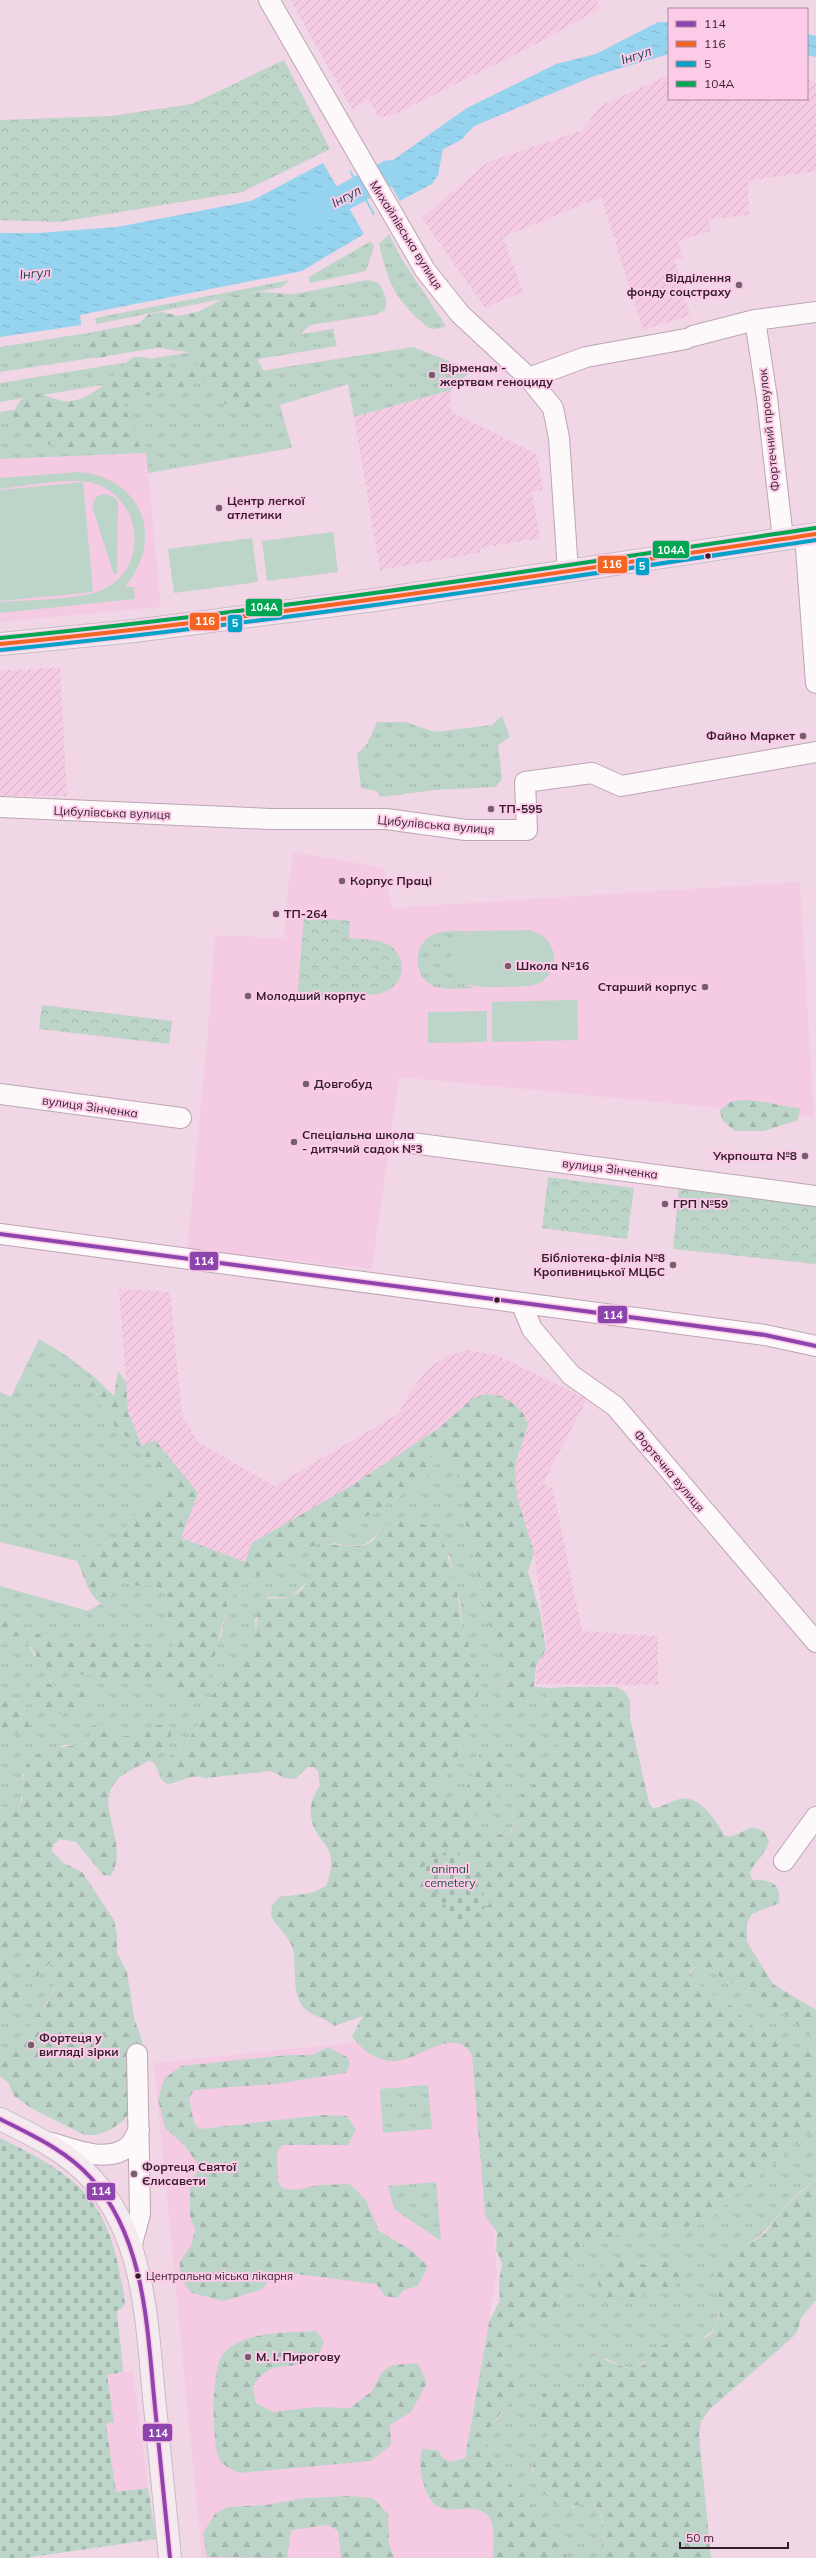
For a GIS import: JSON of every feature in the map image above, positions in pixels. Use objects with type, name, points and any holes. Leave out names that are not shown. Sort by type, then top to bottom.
[{"type":"main road","points":[[0,644],[134,631],[367,601],[811,535]]},
{"type":"main road","points":[[0,2119],[38,2138],[73,2160],[92,2178],[121,2221],[131,2247],[139,2279],[150,2350],[170,2558]]},
{"type":"street","name":"Михайлівська вулиця","points":[[270,0],[398,226],[441,293],[460,314],[529,378],[556,416],[568,571]]},
{"type":"street","points":[[529,378],[586,357],[689,338],[755,320],[816,312]]},
{"type":"street","name":"Фортечний провулок","points":[[755,320],[767,398],[783,539]]},
{"type":"street","points":[[811,535],[816,683]]},
{"type":"street","name":"Цибулівська вулиця","points":[[0,807],[270,819],[386,819],[466,830],[527,830],[525,782],[592,773],[621,786],[816,752]]},
{"type":"street","name":"вулиця Зінченка","points":[[0,1094],[181,1118]]},
{"type":"street","name":"вулиця Зінченка","points":[[404,1142],[816,1196]]},
{"type":"street","points":[[0,1234],[522,1305],[758,1334],[816,1346]]},
{"type":"street","name":"Фортечна вулиця","points":[[522,1305],[532,1329],[571,1375],[615,1406],[816,1642]]},
{"type":"street","points":[[784,1861],[816,1817]]},
{"type":"street","points":[[131,2247],[140,2214],[137,2054]]},
{"type":"street","points":[[38,2138],[84,2152],[115,2154],[130,2146],[139,2130]]},
{"type":"shaded area","points":[[290,0],[596,0],[600,8],[544,40],[389,117],[378,116],[368,99],[352,109]]},
{"type":"shaded area","points":[[668,75],[668,100],[808,100],[808,80],[816,82],[816,171],[748,181],[749,215],[709,219],[710,231],[678,241],[683,258],[675,260],[690,316],[643,330],[601,197],[503,237],[523,292],[500,301],[486,309],[422,218],[488,162],[583,130],[600,106]]},
{"type":"shaded area","points":[[451,390],[451,412],[537,454],[543,490],[532,492],[540,538],[481,548],[479,553],[380,570],[354,417]]},
{"type":"shaded area","points":[[146,453],[161,607],[0,622],[0,459]]},
{"type":"shaded area","points":[[60,667],[67,796],[0,796],[0,671]]},
{"type":"shaded area","name":"Школа №16","points":[[294,852],[384,868],[392,908],[800,882],[814,1117],[399,1077],[372,1269],[187,1250],[207,1041],[215,935],[284,938],[288,887]]},
{"type":"shaded area","points":[[119,1289],[170,1292],[182,1415],[198,1442],[274,1486],[398,1414],[412,1389],[431,1366],[447,1356],[468,1350],[497,1355],[587,1399],[543,1483],[553,1489],[582,1631],[658,1636],[658,1685],[536,1684],[537,1666],[547,1649],[534,1553],[517,1496],[515,1464],[528,1425],[523,1413],[513,1403],[473,1398],[439,1428],[349,1487],[245,1562],[181,1538],[198,1493],[142,1446],[128,1412]]},
{"type":"shaded area","points":[[478,2030],[497,2273],[465,2458],[510,2558],[202,2558],[154,2063]]},
{"type":"shaded area","points":[[133,2371],[148,2488],[116,2492],[106,2423],[114,2422],[107,2374]]},
{"type":"green space","points":[[284,60],[330,149],[242,192],[60,222],[0,220],[0,120],[111,116],[192,104]]},
{"type":"green space","points":[[389,234],[401,258],[446,326],[434,329],[426,325],[406,307],[395,291],[387,274],[379,244]]},
{"type":"green space","points":[[371,241],[374,247],[366,271],[310,283],[309,277]]},
{"type":"green space","points":[[290,280],[282,287],[96,324],[95,318]]},
{"type":"green space","points":[[368,280],[379,283],[386,299],[385,310],[375,315],[0,372],[0,347],[88,333]]},
{"type":"green space","points":[[262,292],[314,296],[322,303],[320,316],[285,348],[267,351],[257,358],[264,372],[276,383],[272,395],[268,399],[246,408],[234,408],[225,403],[211,387],[202,382],[124,401],[127,414],[141,436],[143,442],[137,448],[100,447],[65,450],[25,436],[13,413],[20,401],[31,392],[63,401],[78,400],[92,393],[127,362],[135,357],[151,359],[178,369],[194,367],[200,360],[195,352],[143,347],[130,348],[101,358],[94,358],[88,356],[83,347],[84,337],[98,331],[137,325],[149,314],[162,312],[179,316],[198,312],[226,297]]},
{"type":"green space","points":[[333,329],[337,346],[0,402],[0,383]]},
{"type":"green space","points":[[413,347],[472,370],[451,390],[354,417],[348,384],[280,405],[292,448],[148,473],[146,453],[0,459],[0,412]]},
{"type":"green space","points":[[79,472],[101,477],[119,486],[132,498],[141,514],[145,531],[144,550],[137,569],[125,587],[134,587],[135,599],[0,613],[0,602],[67,598],[102,590],[117,580],[128,566],[133,551],[134,534],[130,517],[122,503],[110,491],[93,483],[84,481],[61,481],[0,489],[0,478]]},
{"type":"green space","points":[[83,482],[93,592],[0,601],[0,490]]},
{"type":"green space","points":[[103,494],[114,497],[118,502],[117,573],[114,575],[92,506],[97,496]]},
{"type":"green space","points":[[333,532],[338,572],[267,581],[262,541]]},
{"type":"green space","points":[[252,538],[258,582],[174,593],[168,549]]},
{"type":"green space","points":[[502,716],[510,737],[498,745],[502,779],[496,787],[435,790],[381,797],[376,791],[361,788],[357,754],[367,744],[377,722],[406,722],[434,732],[492,725]]},
{"type":"green space","points":[[304,917],[350,921],[349,938],[367,939],[385,943],[393,947],[401,960],[402,968],[397,982],[392,988],[380,993],[370,995],[345,993],[344,1003],[297,999]]},
{"type":"green space","points":[[529,930],[541,935],[547,940],[553,951],[554,960],[552,968],[549,975],[544,980],[524,986],[483,987],[464,983],[452,972],[451,962],[454,946],[461,938],[468,934],[475,931]]},
{"type":"green space","points":[[475,931],[466,934],[467,985],[475,988],[438,988],[426,981],[419,968],[418,961],[418,953],[425,940],[432,935],[442,932]]},
{"type":"green space","points":[[577,1000],[578,1040],[492,1042],[492,1002]]},
{"type":"green space","points":[[42,1005],[172,1021],[169,1044],[39,1029]]},
{"type":"green space","points":[[487,1011],[487,1042],[428,1043],[428,1012]]},
{"type":"green space","points":[[742,1100],[800,1108],[798,1120],[764,1131],[735,1131],[722,1120],[720,1110],[730,1102]]},
{"type":"green space","points":[[548,1177],[634,1188],[627,1239],[542,1228]]},
{"type":"green space","points":[[679,1189],[816,1204],[816,1264],[673,1249]]},
{"type":"green space","points":[[39,1339],[67,1356],[93,1376],[88,1385],[116,1428],[138,1446],[166,1486],[133,1518],[118,1538],[94,1548],[77,1561],[0,1542],[0,1392],[11,1397]]},
{"type":"green space","points":[[118,1371],[126,1382],[128,1412],[142,1446],[155,1440],[198,1493],[181,1538],[245,1562],[252,1543],[349,1487],[439,1428],[473,1398],[486,1394],[501,1396],[513,1403],[523,1413],[528,1425],[515,1464],[517,1496],[534,1553],[528,1572],[540,1612],[546,1650],[536,1666],[534,1687],[526,1707],[509,1707],[504,1700],[505,1676],[502,1657],[493,1641],[463,1512],[457,1473],[451,1462],[436,1447],[430,1451],[435,1464],[423,1482],[364,1518],[241,1585],[228,1602],[211,1671],[205,1688],[196,1700],[186,1697],[161,1682],[99,1678],[50,1668],[42,1665],[28,1643],[17,1636],[0,1641],[0,1619],[16,1619],[36,1633],[66,1643],[135,1642],[148,1651],[159,1653],[169,1650],[177,1638],[167,1624],[169,1600],[164,1591],[153,1586],[137,1586],[117,1579],[112,1584],[110,1605],[108,1607],[96,1600],[88,1588],[77,1561],[94,1548],[118,1538],[133,1518],[166,1486],[138,1446],[116,1428],[88,1385],[93,1376],[114,1396]]},
{"type":"green space","points":[[436,1447],[451,1462],[457,1473],[463,1512],[493,1641],[502,1657],[505,1675],[504,1699],[506,1703],[509,1706],[526,1706],[534,1687],[550,1688],[546,1693],[551,1712],[548,1725],[554,1735],[559,1752],[548,1774],[534,1755],[517,1751],[538,1780],[523,1793],[514,1806],[513,1824],[510,1832],[505,1834],[488,1834],[477,1829],[470,1821],[475,1813],[479,1755],[473,1775],[464,1793],[454,1803],[439,1796],[443,1779],[468,1735],[473,1721],[479,1675],[467,1662],[469,1645],[462,1625],[461,1607],[449,1555],[382,1526],[372,1539],[361,1545],[356,1546],[333,1543],[308,1570],[308,1581],[291,1597],[267,1597],[255,1620],[256,1632],[246,1654],[232,1674],[217,1688],[203,1710],[202,1718],[185,1745],[165,1760],[161,1779],[155,1764],[150,1761],[163,1750],[140,1730],[132,1737],[124,1736],[76,1745],[63,1745],[23,1774],[20,1804],[18,1808],[0,1807],[0,1727],[13,1732],[25,1717],[18,1709],[11,1693],[0,1686],[0,1641],[17,1636],[28,1643],[34,1656],[162,1682],[186,1697],[221,1636],[228,1602],[241,1585],[364,1518],[423,1482],[431,1454],[430,1451]],"holes":[[[40,1679],[56,1687],[88,1689],[84,1704],[64,1713],[27,1693]]]},
{"type":"green space","points":[[403,1520],[427,1525],[441,1535],[456,1582],[462,1625],[469,1645],[467,1662],[479,1675],[477,1702],[470,1730],[460,1753],[445,1777],[440,1796],[454,1803],[465,1790],[479,1755],[484,1748],[495,1749],[504,1756],[503,1777],[499,1790],[489,1809],[475,1813],[470,1821],[477,1829],[488,1834],[506,1834],[511,1832],[513,1826],[514,1806],[523,1793],[538,1780],[517,1751],[531,1731],[540,1745],[534,1755],[548,1774],[559,1752],[554,1735],[548,1725],[551,1712],[546,1693],[550,1688],[617,1687],[624,1691],[630,1700],[630,1718],[649,1803],[653,1808],[676,1800],[688,1799],[695,1801],[707,1811],[725,1836],[733,1836],[752,1827],[763,1831],[769,1840],[766,1850],[752,1868],[750,1873],[752,1880],[769,1882],[776,1886],[779,1896],[779,1903],[752,1914],[747,1923],[747,1942],[773,1984],[816,2010],[816,2038],[806,2033],[784,2013],[707,1969],[696,1967],[690,1970],[688,1974],[692,1981],[736,2009],[750,2025],[796,2048],[816,2055],[816,2126],[774,2164],[732,2197],[706,2223],[696,2226],[641,2230],[586,2242],[580,2248],[554,2313],[551,2317],[542,2321],[526,2317],[517,2325],[506,2345],[502,2364],[519,2375],[522,2382],[514,2397],[492,2425],[484,2441],[502,2476],[531,2504],[568,2558],[493,2558],[493,2531],[491,2520],[488,2516],[480,2511],[472,2509],[453,2510],[436,2506],[429,2498],[420,2467],[422,2449],[438,2450],[442,2457],[450,2462],[465,2458],[489,2322],[500,2300],[499,2282],[502,2263],[496,2250],[497,2233],[485,2215],[472,2055],[465,2047],[457,2043],[449,2043],[439,2045],[402,2060],[387,2061],[380,2059],[367,2052],[352,2036],[363,2016],[334,2026],[306,2010],[300,2002],[297,1995],[294,1957],[291,1944],[271,1916],[272,1906],[279,1897],[312,1893],[326,1886],[329,1878],[331,1870],[330,1853],[318,1835],[312,1823],[311,1816],[311,1804],[320,1786],[318,1771],[314,1767],[308,1767],[295,1779],[285,1778],[271,1771],[205,1778],[190,1777],[167,1784],[161,1779],[165,1760],[185,1745],[202,1718],[203,1710],[217,1688],[232,1674],[246,1654],[256,1632],[258,1604],[267,1599],[290,1596],[302,1589],[307,1577],[311,1555],[319,1549],[336,1545],[360,1546],[367,1544],[373,1540],[382,1526]]},
{"type":"green space","points":[[117,1579],[137,1586],[153,1586],[164,1591],[169,1600],[167,1624],[177,1638],[169,1650],[159,1653],[148,1651],[135,1642],[66,1643],[36,1633],[16,1619],[0,1619],[0,1586],[88,1611],[100,1604],[108,1607],[112,1584]]},
{"type":"green space","points":[[40,1679],[56,1687],[88,1689],[92,1695],[86,1703],[69,1712],[50,1713],[33,1706],[26,1699],[32,1682]]},
{"type":"green space","points":[[0,1686],[12,1692],[20,1713],[30,1721],[30,1732],[18,1734],[0,1727]]},
{"type":"green space","points":[[104,1724],[120,1730],[124,1736],[132,1736],[145,1729],[163,1724],[168,1724],[172,1731],[168,1743],[162,1751],[154,1758],[126,1773],[118,1779],[112,1787],[108,1806],[116,1840],[117,1852],[116,1864],[111,1876],[103,1875],[76,1842],[60,1839],[54,1844],[51,1850],[62,1862],[82,1872],[114,1920],[117,1935],[117,1953],[127,1972],[134,2018],[142,2040],[143,2062],[132,2107],[124,2120],[112,2129],[96,2135],[85,2135],[31,2108],[14,2096],[8,2082],[0,2076],[0,2051],[21,2044],[36,2015],[45,2007],[54,1990],[58,1969],[50,1963],[34,1979],[26,1976],[23,1969],[35,1956],[26,1949],[14,1948],[12,1965],[7,1972],[11,1982],[21,1989],[20,2000],[10,2010],[0,2013],[0,1807],[18,1808],[22,1800],[20,1790],[28,1760],[44,1750],[88,1743],[92,1726]]},
{"type":"green space","name":"animal cemetery","points":[[455,1846],[490,1904],[458,1926],[421,1868]]},
{"type":"green space","points":[[14,1948],[29,1950],[35,1956],[23,1969],[46,1968],[50,1963],[58,1969],[57,1980],[49,1999],[21,2044],[0,2051],[0,2013],[10,2009],[20,2000],[21,1989],[11,1982],[7,1972],[12,1965]]},
{"type":"green space","points":[[696,1967],[707,1969],[784,2013],[806,2033],[816,2038],[816,2055],[796,2048],[750,2025],[736,2009],[692,1981],[688,1974]]},
{"type":"green space","points":[[328,2047],[347,2057],[350,2064],[346,2073],[274,2084],[194,2090],[189,2098],[194,2123],[200,2129],[323,2115],[347,2116],[356,2130],[348,2145],[282,2145],[277,2152],[278,2181],[282,2188],[294,2190],[320,2185],[350,2184],[366,2200],[379,2231],[411,2250],[428,2266],[418,2286],[404,2290],[397,2298],[385,2296],[376,2284],[296,2274],[274,2275],[261,2290],[223,2301],[192,2293],[180,2279],[180,2261],[191,2246],[195,2230],[190,2216],[190,2188],[199,2166],[185,2146],[165,2128],[158,2099],[164,2079],[181,2066],[289,2055],[312,2055]]},
{"type":"green space","points":[[428,2085],[432,2129],[383,2133],[380,2089]]},
{"type":"green space","points":[[816,2126],[816,2180],[789,2202],[765,2231],[758,2237],[740,2247],[715,2328],[700,2341],[675,2342],[635,2369],[621,2366],[605,2358],[585,2383],[584,2392],[577,2396],[563,2392],[536,2407],[546,2429],[548,2440],[547,2446],[534,2458],[532,2471],[545,2497],[573,2507],[583,2502],[591,2502],[600,2513],[604,2528],[605,2558],[568,2558],[531,2504],[502,2476],[484,2441],[488,2429],[502,2414],[508,2369],[502,2365],[502,2359],[506,2345],[513,2331],[526,2317],[542,2321],[551,2317],[554,2313],[580,2248],[586,2242],[641,2230],[695,2226],[706,2223],[732,2197],[774,2164]],"holes":[[[666,2257],[661,2293],[650,2288],[639,2296],[629,2300],[618,2300],[605,2297],[631,2259],[645,2265]]]},
{"type":"green space","points":[[0,2138],[55,2168],[75,2183],[90,2200],[102,2219],[112,2242],[119,2269],[125,2303],[123,2307],[117,2311],[123,2372],[107,2375],[114,2422],[106,2424],[116,2492],[148,2488],[156,2539],[24,2558],[0,2558]]},
{"type":"green space","points":[[816,2180],[816,2300],[801,2318],[798,2330],[793,2337],[709,2410],[701,2422],[699,2434],[711,2558],[605,2558],[603,2523],[599,2510],[595,2505],[585,2503],[564,2507],[556,2504],[547,2498],[537,2482],[534,2475],[534,2458],[547,2446],[548,2435],[536,2407],[544,2393],[563,2392],[577,2396],[584,2392],[585,2383],[579,2374],[583,2363],[593,2356],[627,2368],[636,2368],[643,2365],[655,2350],[666,2344],[702,2340],[709,2335],[716,2327],[720,2313],[720,2302],[715,2276],[717,2265],[733,2250],[758,2239],[764,2234],[790,2202]]},
{"type":"green space","points":[[436,2182],[441,2241],[394,2209],[388,2186]]},
{"type":"green space","points":[[616,2257],[631,2259],[645,2265],[666,2257],[681,2265],[683,2274],[672,2290],[661,2293],[650,2288],[641,2297],[621,2303],[608,2299],[603,2294],[599,2288],[596,2272],[605,2263]]},
{"type":"green space","points":[[316,2331],[324,2341],[319,2354],[311,2361],[303,2364],[282,2366],[272,2369],[262,2375],[253,2387],[256,2403],[273,2412],[314,2407],[350,2408],[372,2391],[382,2372],[392,2365],[418,2363],[427,2383],[411,2412],[390,2425],[391,2445],[371,2461],[239,2473],[221,2462],[216,2447],[214,2404],[216,2373],[223,2354],[232,2346],[266,2334]]},
{"type":"green space","points":[[350,2496],[373,2498],[388,2514],[389,2543],[394,2558],[341,2558],[338,2531],[328,2525],[291,2530],[287,2558],[207,2557],[203,2533],[215,2514],[227,2507],[266,2505],[305,2498]]},
{"type":"water","points":[[658,22],[668,22],[668,54],[594,76],[474,126],[461,140],[443,149],[438,175],[432,184],[373,215],[349,171],[383,167],[467,108],[556,64],[596,54]]},
{"type":"water","points":[[808,34],[816,36],[816,57],[808,55]]},
{"type":"water","points":[[323,163],[364,234],[302,271],[80,315],[81,325],[0,337],[0,233],[38,233],[117,227],[251,201]]},
{"type":"pier","points":[[380,166],[401,203],[376,216],[350,169]]},
{"type":"waterway","name":"Інгул","points":[[313,214],[389,173]]},
{"type":"transit line","name":"104А","points":[[0,638],[306,602],[510,574],[815,528]]},
{"type":"transit line","name":"116","points":[[0,644],[306,608],[510,580],[816,534]]},
{"type":"transit line","name":"5","points":[[1,650],[307,614],[511,586],[816,540]]},
{"type":"transit line","name":"114","points":[[0,1234],[765,1335],[816,1346]]},
{"type":"transit line","name":"114","points":[[0,2119],[48,2144],[82,2168],[109,2202],[123,2229],[141,2286],[146,2317],[170,2558]]},
{"type":"place","name":"Відділення фонду соцстраху","points":[[739,285]]},
{"type":"place","name":"Вірменам - жертвам геноциду","points":[[432,375]]},
{"type":"place","name":"Центр легкої атлетики","points":[[219,508]]},
{"type":"place","name":"Файно Маркет","points":[[803,736]]},
{"type":"place","name":"ТП-595","points":[[491,809]]},
{"type":"place","name":"Корпус Праці","points":[[342,881]]},
{"type":"place","name":"ТП-264","points":[[276,914]]},
{"type":"place","name":"Школа №16","points":[[508,966]]},
{"type":"place","name":"Старший корпус","points":[[705,987]]},
{"type":"place","name":"Молодший корпус","points":[[248,996]]},
{"type":"place","name":"Довгобуд","points":[[306,1084]]},
{"type":"place","name":"Спеціальна школа - дитячий садок №3","points":[[294,1142]]},
{"type":"place","name":"Укрпошта №8","points":[[805,1156]]},
{"type":"place","name":"ГРП №59","points":[[665,1204]]},
{"type":"place","name":"Бібліотека-філія №8 Кропивницької МЦБС","points":[[673,1265]]},
{"type":"place","name":"Фортеця у вигляді зірки","points":[[31,2045]]},
{"type":"place","name":"Фортеця Святої Єлисавети","points":[[134,2174]]},
{"type":"place","name":"Центральна міська лікарня","points":[[138,2276]]},
{"type":"place","name":"М. І. Пирогову","points":[[248,2357]]}]
